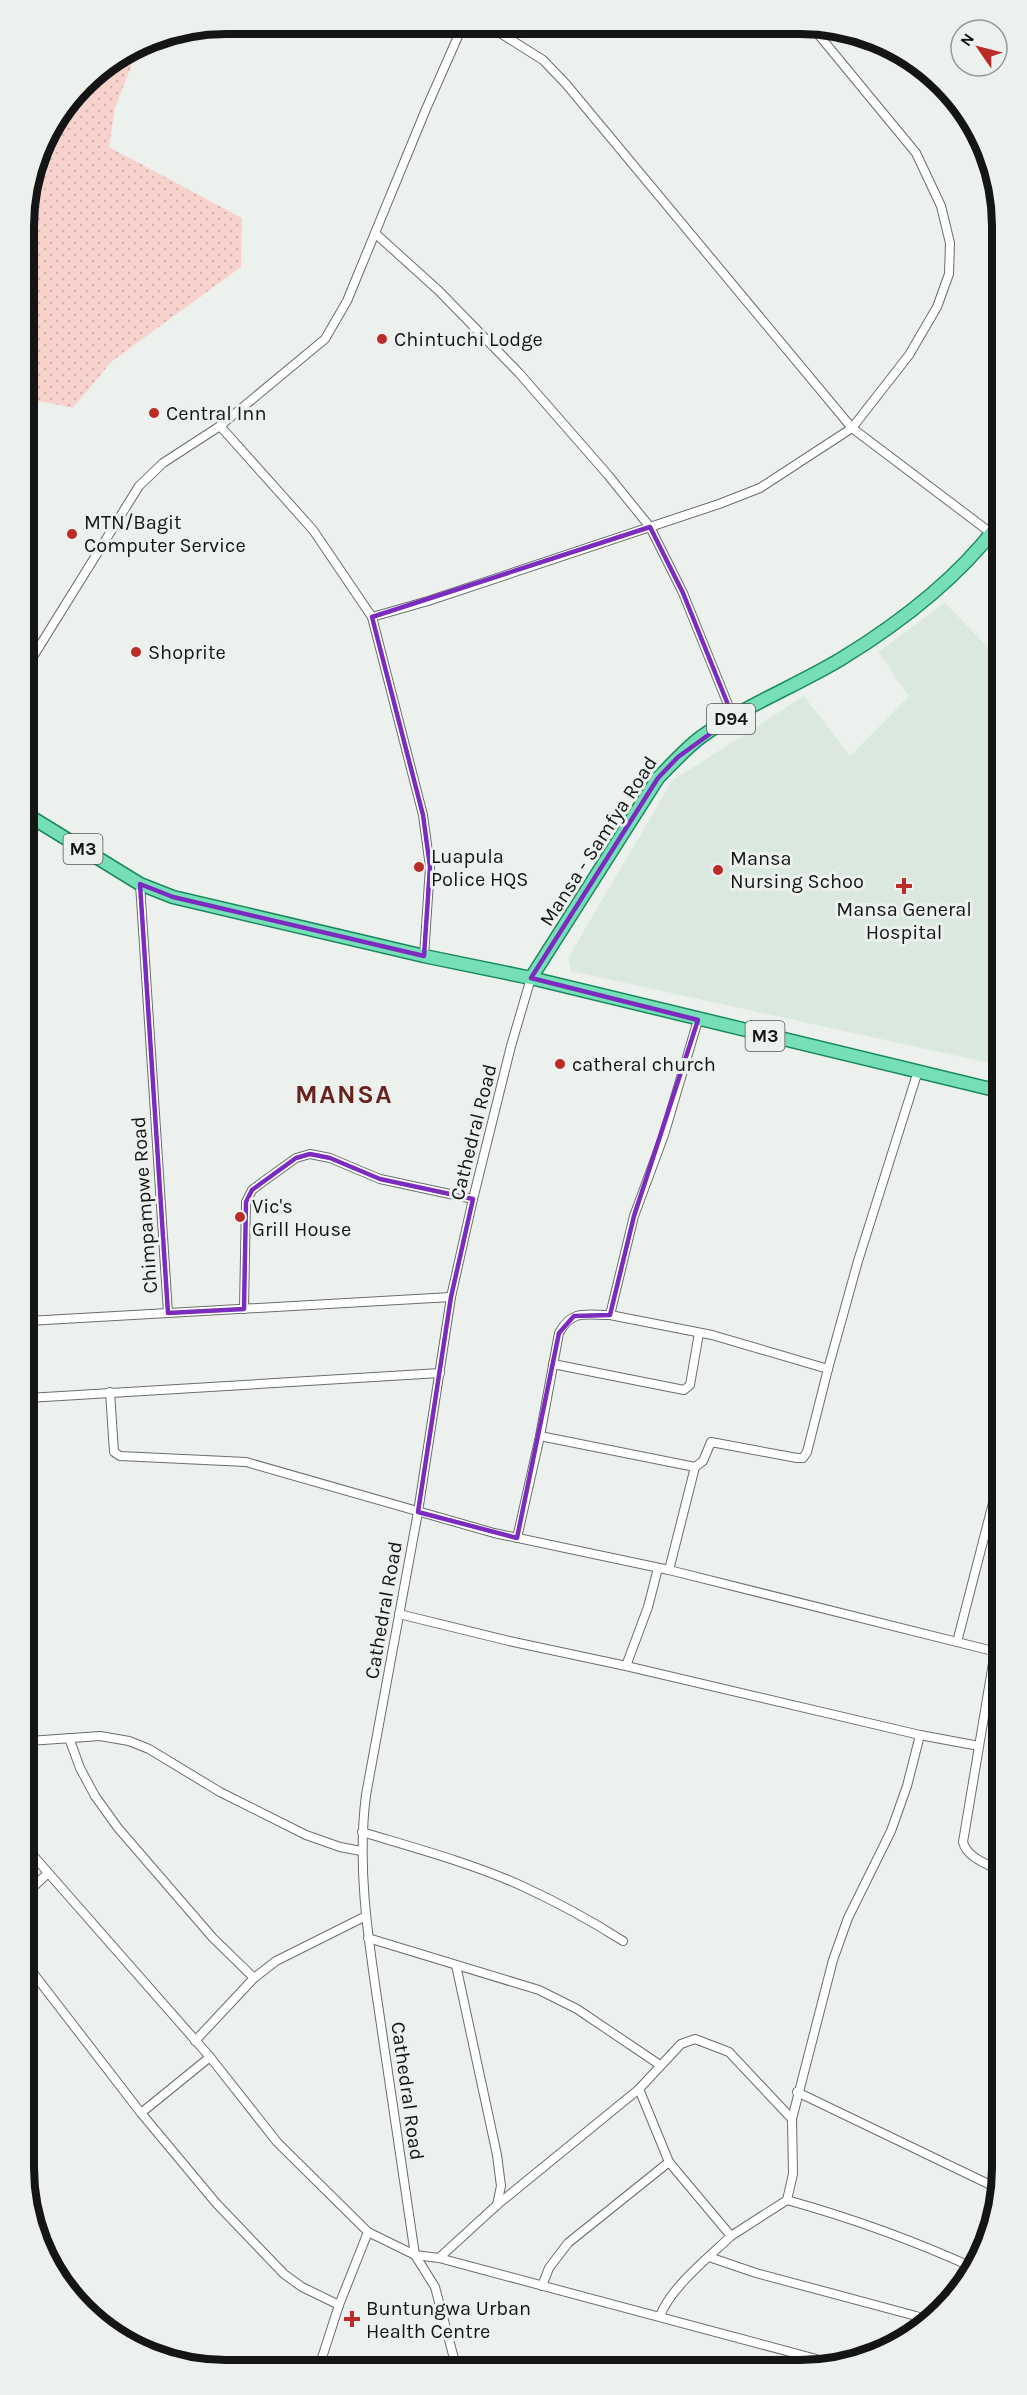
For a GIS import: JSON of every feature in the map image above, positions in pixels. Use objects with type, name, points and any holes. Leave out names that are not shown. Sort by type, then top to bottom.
[{"type":"main road","name":"Mansa - Samfya Road","points":[[531,978],[658,778],[678,757],[701,737],[733,717],[841,658],[901,618],[950,580],[992,532]]},
{"type":"main road","name":"M3","points":[[35,820],[140,884],[173,897],[424,956],[531,978],[992,1089]]},
{"type":"street","points":[[35,654],[139,486],[163,463],[220,426],[325,339],[347,302],[459,35]]},
{"type":"street","points":[[503,35],[543,60],[566,84],[852,428],[992,529]]},
{"type":"street","points":[[372,617],[428,601],[760,488],[852,428],[909,355],[937,307],[949,274],[950,243],[941,206],[916,153],[819,36]]},
{"type":"street","points":[[376,234],[439,291],[519,373],[650,527],[683,593],[733,717]]},
{"type":"street","points":[[220,426],[314,530],[372,617],[423,815],[430,867],[424,956]]},
{"type":"street","name":"Chimpampwe Road","points":[[140,884],[168,1313],[451,1297]]},
{"type":"street","name":"Cathedral Road","points":[[415,2254],[368,1938],[361,1851],[362,1832],[366,1795],[418,1512],[451,1297],[511,1046],[531,978]]},
{"type":"street","points":[[610,1315],[634,1216],[664,1135],[698,1020]]},
{"type":"street","points":[[669,1570],[696,1467],[703,1461],[709,1444],[713,1440],[797,1458],[803,1458],[807,1452],[858,1262],[918,1071]]},
{"type":"street","points":[[244,1309],[246,1202],[252,1190],[296,1158],[310,1154],[330,1158],[380,1179],[473,1199]]},
{"type":"street","points":[[35,1321],[168,1313]]},
{"type":"street","points":[[517,1538],[540,1436],[559,1333],[569,1318],[610,1315],[699,1333],[828,1369]]},
{"type":"street","points":[[553,1364],[684,1390],[690,1385],[699,1333]]},
{"type":"street","points":[[35,1397],[440,1373]]},
{"type":"street","points":[[110,1392],[116,1455],[246,1462],[517,1538],[669,1570],[992,1651]]},
{"type":"street","points":[[540,1436],[696,1467]]},
{"type":"street","points":[[957,1642],[992,1507]]},
{"type":"street","points":[[626,1666],[648,1607],[658,1568]]},
{"type":"street","points":[[399,1614],[920,1736],[979,1746]]},
{"type":"street","points":[[992,1682],[963,1842],[965,1850],[972,1856],[992,1867]]},
{"type":"street","points":[[35,1741],[100,1736],[129,1741],[149,1749],[220,1792],[306,1835],[340,1847],[361,1851]]},
{"type":"street","points":[[660,2316],[668,2301],[730,2236],[787,2200],[793,2174],[792,2119],[797,2092],[833,1959],[848,1918],[891,1831],[907,1786],[920,1736]]},
{"type":"street","points":[[69,1738],[80,1768],[95,1796],[117,1828],[213,1938],[254,1978]]},
{"type":"street","points":[[362,1832],[479,1869],[521,1885],[578,1913],[623,1941]]},
{"type":"street","points":[[35,1858],[210,2057],[277,2142],[368,2232],[415,2254],[439,2258],[818,2359]]},
{"type":"street","points":[[35,1885],[48,1873]]},
{"type":"street","points":[[195,2041],[254,1978],[276,1961],[366,1916]]},
{"type":"street","points":[[368,1938],[539,1990],[577,2009],[660,2065]]},
{"type":"street","points":[[456,1965],[497,2155],[501,2186],[497,2205]]},
{"type":"street","points":[[35,1975],[141,2113],[216,2203],[268,2260],[302,2287],[339,2305]]},
{"type":"street","points":[[439,2258],[497,2205],[639,2089],[681,2044],[688,2041],[695,2039],[729,2052],[792,2119]]},
{"type":"street","points":[[141,2113],[210,2057]]},
{"type":"street","points":[[639,2089],[669,2162],[730,2236]]},
{"type":"street","points":[[797,2092],[991,2185]]},
{"type":"street","points":[[542,2286],[549,2268],[568,2243],[669,2162]]},
{"type":"street","points":[[787,2200],[922,2244],[966,2265]]},
{"type":"street","points":[[321,2360],[339,2305],[368,2232]]},
{"type":"street","points":[[415,2254],[435,2287],[454,2360]]},
{"type":"street","points":[[709,2257],[756,2273],[920,2318]]},
{"type":"highlighted area","points":[[650,527],[683,593],[733,717],[678,757],[658,778],[531,978],[698,1020],[634,1216],[610,1315],[574,1316],[559,1333],[517,1538],[418,1512],[451,1297],[473,1199],[380,1179],[330,1158],[310,1154],[296,1158],[252,1190],[246,1202],[244,1309],[168,1313],[140,884],[173,897],[424,956],[430,867],[423,815],[372,617]]},
{"type":"shaded area","points":[[134,58],[115,108],[109,147],[242,218],[241,267],[111,362],[73,408],[35,400],[36,201],[41,177],[54,141],[74,109],[100,82]]},
{"type":"shaded area","points":[[945,603],[992,652],[992,1063],[571,971],[568,958],[672,781],[804,696],[850,756],[909,696],[878,652]]},
{"type":"place","name":"Chintuchi Lodge","points":[[382,339]]},
{"type":"place","name":"Central Inn","points":[[154,413]]},
{"type":"place","name":"MTN/Bagit Computer Service","points":[[72,534]]},
{"type":"place","name":"Shoprite","points":[[136,652]]},
{"type":"place","name":"Luapula Police HQS","points":[[419,867]]},
{"type":"place","name":"Mansa Nursing Schoo","points":[[718,870]]},
{"type":"place","name":"Mansa General Hospital","points":[[904,886]]},
{"type":"place","name":"catheral church","points":[[560,1064]]},
{"type":"place","name":"Vic's Grill House","points":[[240,1217]]},
{"type":"place","name":"Buntungwa Urban Health Centre","points":[[352,2319]]},
{"type":"district","name":"MANSA","points":[[344,1094]]}]
